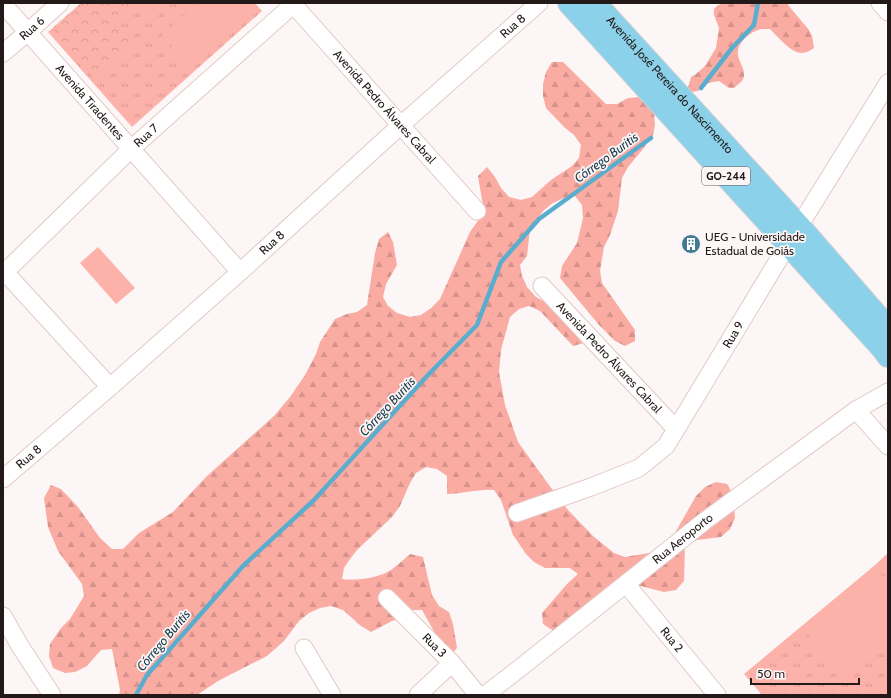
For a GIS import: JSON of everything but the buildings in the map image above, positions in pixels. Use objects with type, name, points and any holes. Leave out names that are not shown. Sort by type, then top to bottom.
[{"type":"main road","name":"Avenida José Pereira do Nascimento","points":[[569,3],[685,116],[794,235],[888,328]]},
{"type":"main road","name":"Avenida José Pereira do Nascimento","points":[[595,3],[685,116]]},
{"type":"main road","name":"Avenida José Pereira do Nascimento","points":[[794,235],[886,349]]},
{"type":"street","name":"Rua 6","points":[[3,53],[60,3]]},
{"type":"street","name":"Avenida Pedro Álvares Cabral","points":[[293,3],[477,211]]},
{"type":"street","name":"Rua 7","points":[[4,272],[131,149],[293,3]]},
{"type":"street","name":"Rua 8","points":[[3,479],[240,272],[401,125],[539,3]]},
{"type":"street","points":[[880,3],[888,12]]},
{"type":"street","name":"Avenida Tiradentes","points":[[3,4],[240,272]]},
{"type":"street","name":"Rua 9","points":[[517,513],[591,487],[639,468],[666,446],[888,83]]},
{"type":"street","points":[[4,272],[110,387]]},
{"type":"street","name":"Avenida Pedro Álvares Cabral","points":[[542,286],[676,429]]},
{"type":"street","name":"Rua Aeroporto","points":[[485,695],[706,520],[856,410],[888,392]]},
{"type":"street","points":[[856,410],[888,446]]},
{"type":"street","name":"Rua 2","points":[[626,584],[717,695]]},
{"type":"street","name":"Rua 3","points":[[387,598],[452,663],[478,695]]},
{"type":"street","points":[[3,616],[20,646],[52,695]]},
{"type":"street","points":[[304,648],[332,695]]},
{"type":"street","points":[[418,695],[452,663]]},
{"type":"green space","points":[[81,3],[255,3],[262,11],[132,127],[48,32]]},
{"type":"green space","points":[[84,3],[130,4],[112,20],[134,45],[96,79],[53,31]]},
{"type":"green space","points":[[135,3],[172,3],[152,21]]},
{"type":"green space","points":[[197,3],[250,3],[257,11],[192,69],[162,35]]},
{"type":"green space","points":[[725,3],[789,3],[788,5],[809,30],[812,36],[814,48],[798,53],[785,44],[770,29],[758,30],[747,37],[739,47],[738,55],[744,73],[741,82],[734,88],[729,88],[719,81],[708,83],[698,91],[692,92],[688,88],[691,77],[705,66],[716,48],[719,28],[714,15],[714,9],[718,5]]},
{"type":"green space","points":[[552,62],[563,62],[606,104],[617,104],[628,98],[639,97],[649,103],[654,112],[655,125],[653,135],[628,167],[622,178],[618,211],[610,235],[604,247],[600,271],[602,283],[635,330],[635,341],[625,346],[615,341],[599,325],[560,278],[562,266],[577,243],[583,218],[582,205],[575,196],[564,198],[553,203],[544,210],[530,229],[527,256],[520,265],[522,276],[527,287],[536,297],[547,303],[585,331],[584,343],[573,346],[540,311],[529,306],[519,309],[510,317],[501,350],[499,372],[505,405],[518,442],[568,510],[593,536],[614,553],[625,557],[649,553],[671,540],[696,496],[705,487],[716,482],[727,484],[733,494],[735,518],[730,529],[721,537],[697,540],[685,544],[684,581],[676,590],[664,592],[629,583],[605,590],[595,610],[555,632],[543,624],[542,613],[567,584],[578,574],[570,568],[545,568],[534,562],[526,554],[513,535],[501,500],[494,490],[447,494],[447,476],[437,469],[426,467],[416,473],[400,506],[392,517],[357,550],[350,559],[344,568],[342,579],[348,580],[374,577],[391,570],[410,554],[423,557],[432,595],[439,606],[449,612],[453,624],[457,648],[450,656],[422,610],[411,610],[403,618],[392,621],[371,632],[361,626],[343,610],[331,606],[320,608],[309,613],[299,621],[284,641],[267,656],[218,681],[197,695],[119,695],[120,690],[112,649],[101,650],[87,666],[75,672],[65,673],[53,668],[49,656],[50,644],[61,628],[70,619],[84,596],[82,584],[58,551],[48,527],[44,498],[51,485],[61,489],[78,507],[100,538],[112,549],[123,549],[139,533],[173,512],[207,476],[274,416],[290,397],[305,375],[316,354],[320,342],[335,319],[357,312],[367,305],[375,253],[379,239],[388,232],[393,242],[397,265],[386,284],[383,297],[388,306],[397,313],[410,317],[421,315],[431,308],[440,299],[470,232],[484,212],[478,176],[487,167],[509,197],[521,200],[532,197],[551,180],[572,166],[579,158],[581,145],[574,135],[565,128],[546,108],[543,96],[543,84],[546,72]]},
{"type":"green space","points":[[98,247],[135,288],[116,304],[80,263]]},
{"type":"green space","points":[[888,553],[888,695],[762,695],[744,674]]},
{"type":"green space","points":[[874,566],[888,583],[888,637],[844,676],[803,629]]},
{"type":"waterway","name":"Córrego Buritis","points":[[701,88],[732,48],[754,25],[758,3]]},
{"type":"waterway","name":"Córrego Buritis","points":[[136,695],[147,675],[243,566],[314,500],[427,376],[477,325],[501,262],[539,219],[651,138]]},
{"type":"place","name":"UEG - Universidade Estadual de Goiás","points":[[691,244]]}]
